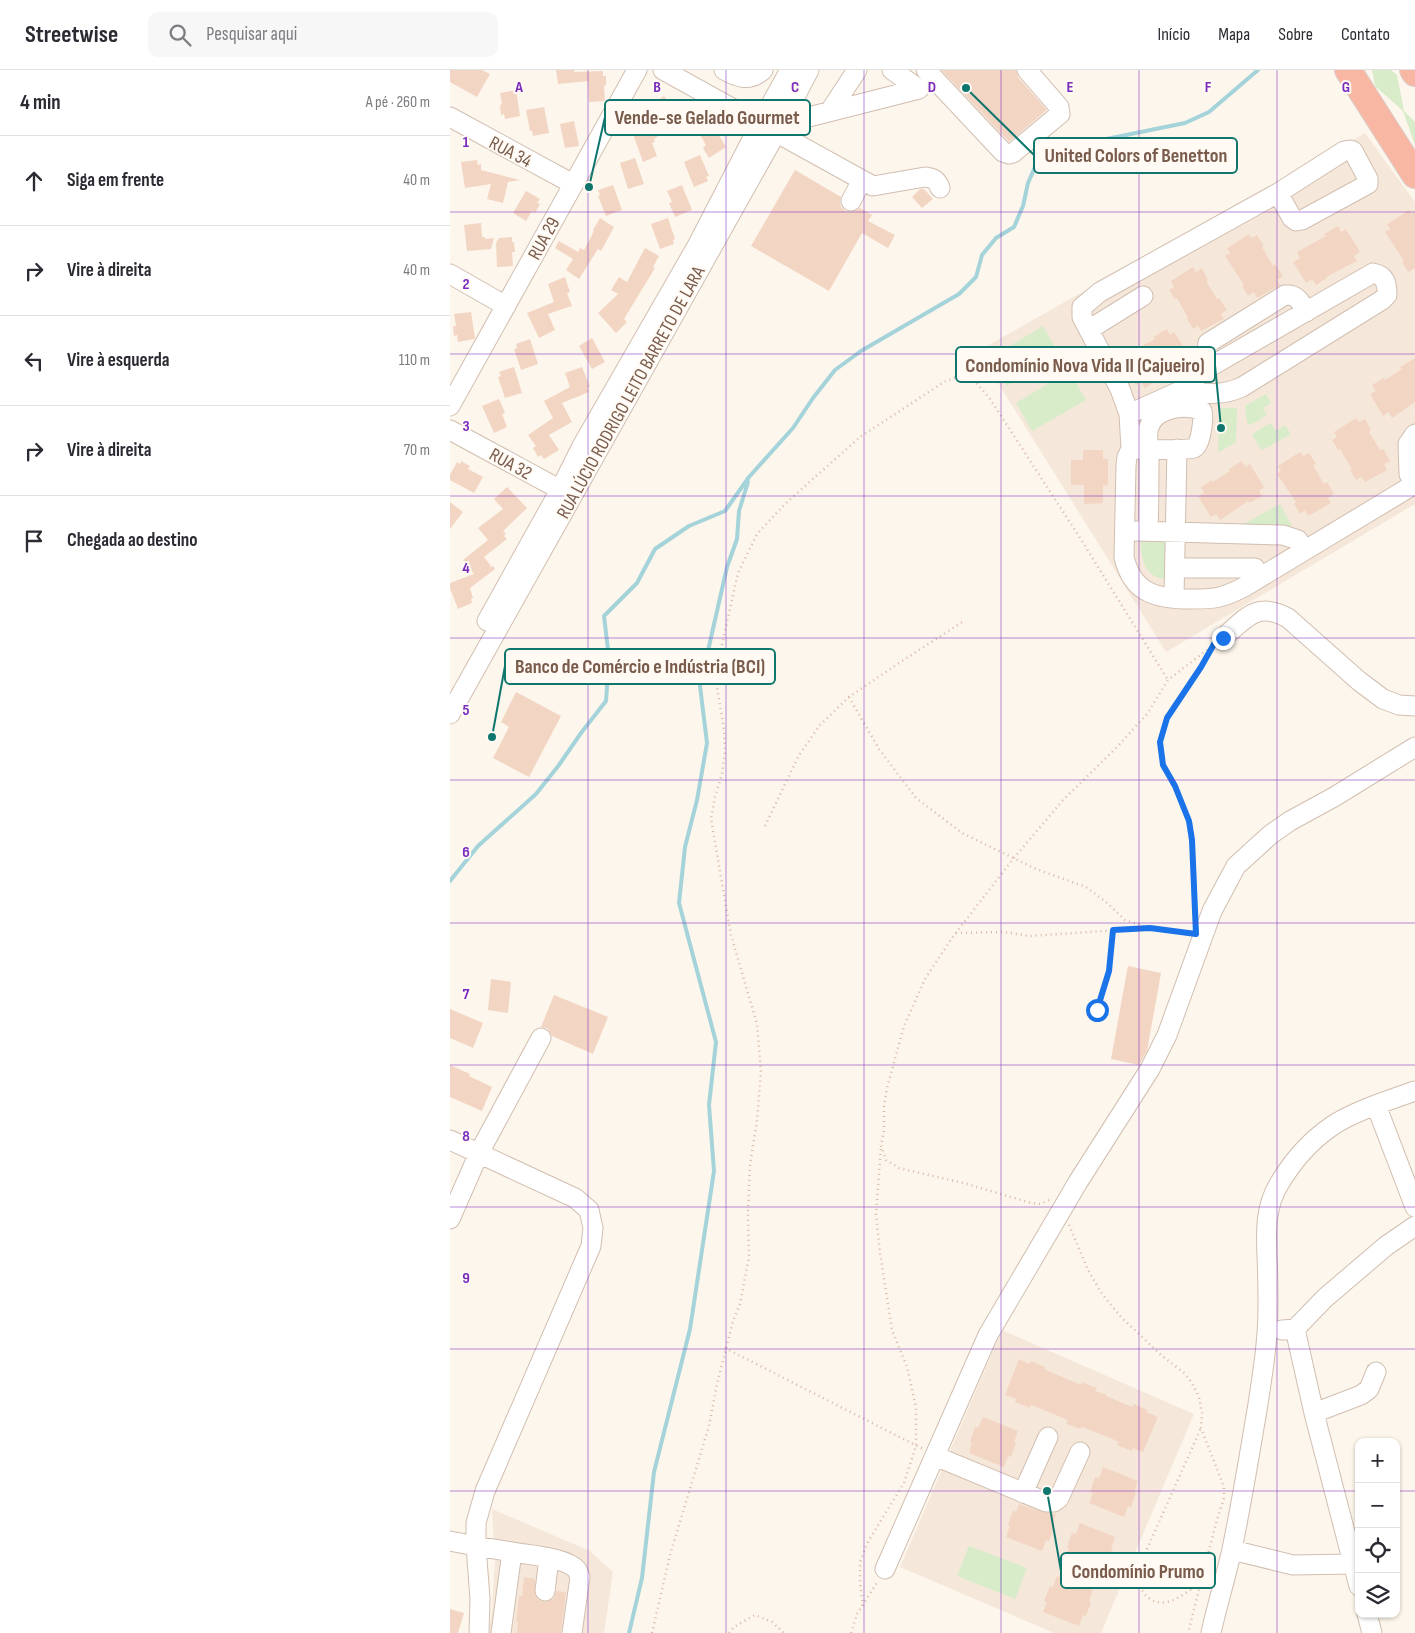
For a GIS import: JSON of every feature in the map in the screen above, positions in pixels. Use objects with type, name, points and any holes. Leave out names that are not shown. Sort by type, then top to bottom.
[{"type":"highway","points":[[1348,70],[1415,175]]},
{"type":"street","name":"RUA 29","points":[[450,406],[637,70]]},
{"type":"street","points":[[663,70],[772,127],[873,186],[925,177],[933,178],[937,181],[940,188]]},
{"type":"street","points":[[724,70],[738,78],[744,78],[764,70]]},
{"type":"street","name":"RUA LÚCIO RODRIGO LEITO BARRETO DE LARA","points":[[772,127],[790,70]]},
{"type":"street","name":"RUA LÚCIO RODRIGO LEITO BARRETO DE LARA","points":[[450,714],[566,493],[582,446],[697,246],[809,70]]},
{"type":"street","points":[[830,111],[857,70]]},
{"type":"street","points":[[772,127],[919,89],[892,70]]},
{"type":"street","points":[[926,70],[1003,152],[1009,154],[1013,153],[1060,114],[1060,107],[1027,70]]},
{"type":"street","name":"RUA 34","points":[[450,117],[573,184]]},
{"type":"street","points":[[1140,449],[1120,389],[1082,317],[1082,307],[1100,292],[1278,193],[1344,151],[1353,151],[1368,179],[1368,184],[1302,220],[1296,221],[1292,218],[1278,193]]},
{"type":"street","points":[[851,202],[862,180]]},
{"type":"street","points":[[1129,414],[1180,391],[1208,368],[1373,273],[1385,278],[1387,295],[1382,300],[1242,386],[1229,393],[1216,394],[1180,391]]},
{"type":"street","points":[[450,274],[506,306]]},
{"type":"street","points":[[1208,368],[1206,355],[1208,343],[1285,295],[1292,294],[1298,298],[1306,312]]},
{"type":"street","points":[[1090,329],[1143,296]]},
{"type":"street","points":[[1140,449],[1193,448],[1198,444],[1203,416],[1202,411],[1197,409],[1170,408],[1154,418],[1135,457],[1136,531],[1124,557],[1127,569],[1135,582],[1152,595],[1161,597],[1174,593],[1214,599],[1227,582],[1301,545]]},
{"type":"street","name":"RUA 32","points":[[450,430],[566,493]]},
{"type":"street","points":[[1175,568],[1244,587],[1301,545],[1413,476],[1413,441]]},
{"type":"street","points":[[1174,593],[1176,449]]},
{"type":"street","name":"RUA LÚCIO RODRIGO LEITO BARRETO DE LARA","points":[[450,689],[566,493]]},
{"type":"street","points":[[1136,531],[1283,536],[1301,545]]},
{"type":"street","points":[[1223,638],[1250,614],[1262,611],[1276,611],[1288,618],[1358,681],[1383,699],[1398,706],[1415,706]]},
{"type":"street","points":[[886,1569],[988,1335],[1056,1205],[1078,1182],[1150,1069],[1167,1036],[1199,935],[1236,866],[1270,835],[1415,747]]},
{"type":"street","points":[[450,1219],[478,1153],[540,1038]]},
{"type":"street","points":[[1211,1633],[1232,1550],[1255,1422],[1268,1332],[1266,1222],[1270,1204],[1278,1186],[1316,1137],[1333,1125],[1376,1105],[1415,1091]]},
{"type":"street","points":[[1376,1105],[1415,1207]]},
{"type":"street","points":[[450,1140],[575,1198],[589,1210],[593,1228],[591,1246],[485,1491],[476,1522],[480,1599],[479,1633]]},
{"type":"street","points":[[1268,1332],[1295,1329],[1325,1298],[1386,1246],[1415,1226]]},
{"type":"street","points":[[1295,1329],[1314,1413],[1355,1573]]},
{"type":"street","points":[[1314,1413],[1361,1395],[1369,1388],[1376,1372]]},
{"type":"street","points":[[1023,1493],[1048,1437]]},
{"type":"street","points":[[935,1456],[1046,1502],[1054,1502],[1059,1498],[1080,1452]]},
{"type":"street","points":[[450,1541],[549,1558],[572,1566],[577,1570],[580,1577],[572,1633]]},
{"type":"street","points":[[1232,1550],[1293,1565],[1352,1564]]},
{"type":"street","points":[[501,1633],[512,1552]]},
{"type":"street","points":[[544,1591],[549,1558]]},
{"type":"street","points":[[1368,1618],[1372,1633]]},
{"type":"path","points":[[652,1633],[670,1555],[709,1426],[726,1348],[733,1321],[740,1304],[749,1257],[750,1165],[757,1120],[761,1072],[757,1024],[731,935],[711,819],[722,774],[725,752],[724,729],[716,682],[738,574],[757,534],[786,503],[860,437],[944,382],[959,376],[974,380],[990,399],[1082,541],[1168,680]]},
{"type":"path","points":[[765,826],[799,756],[820,726],[849,697],[964,621]]},
{"type":"path","points":[[849,697],[879,750],[916,798],[962,833],[1013,859],[1086,888],[1106,902],[1125,920],[1150,928],[1199,935],[1189,821],[1175,786],[1163,765],[1160,742],[1167,718],[1214,644],[1168,680],[1147,714],[1118,746],[1063,800],[1013,859],[956,933],[925,979],[904,1026],[886,1097],[876,1214],[892,1330],[907,1367],[916,1407],[916,1446],[904,1483],[869,1540],[860,1562],[863,1606]]},
{"type":"path","points":[[956,933],[1004,932],[1030,936],[1150,928]]},
{"type":"path","points":[[1097,1010],[1109,971],[1113,930]]},
{"type":"path","points":[[881,1145],[886,1160],[899,1168],[967,1184],[1031,1203],[1056,1205],[1102,1294],[1122,1317],[1161,1355],[1184,1372],[1192,1383],[1199,1397],[1202,1413],[1201,1428],[1138,1569],[1137,1578],[1145,1596],[1154,1601],[1166,1602],[1178,1598],[1200,1584]]},
{"type":"path","points":[[726,1348],[935,1456]]},
{"type":"path","points":[[1188,1633],[1224,1498],[1224,1487],[1201,1428]]},
{"type":"path","points":[[851,1633],[857,1614],[886,1569]]},
{"type":"path","points":[[729,1633],[734,1627],[755,1615],[772,1622],[784,1633]]},
{"type":"shaded area","points":[[1365,133],[1415,202],[1415,504],[1166,652],[978,351]]},
{"type":"shaded area","points":[[1002,1330],[1194,1414],[1101,1633],[1054,1633],[900,1567]]},
{"type":"shaded area","points":[[492,1509],[590,1551],[613,1572],[604,1633],[489,1633],[495,1560]]},
{"type":"green space","points":[[1372,70],[1391,70],[1397,75],[1404,111],[1415,122],[1415,145],[1403,111],[1375,86]]},
{"type":"green space","points":[[1043,326],[1060,355],[1007,386],[990,358]]},
{"type":"green space","points":[[1069,371],[1086,400],[1032,431],[1016,403]]},
{"type":"green space","points":[[1266,394],[1271,403],[1263,408],[1267,415],[1251,425],[1248,424],[1245,406]]},
{"type":"green space","points":[[1219,408],[1237,408],[1236,442],[1218,453]]},
{"type":"green space","points":[[1271,423],[1276,431],[1285,425],[1291,434],[1263,450],[1259,447],[1252,434]]},
{"type":"green space","points":[[1280,504],[1292,526],[1242,525]]},
{"type":"green space","points":[[1141,535],[1169,536],[1167,579],[1159,578],[1148,570],[1142,557]]},
{"type":"green space","points":[[969,1546],[1027,1568],[1015,1599],[957,1576]]},
{"type":"building","points":[[450,70],[482,70],[490,74],[477,97],[450,82]]},
{"type":"building","points":[[556,70],[574,70],[574,72],[603,71],[603,76],[606,76],[606,85],[604,86],[605,101],[589,102],[588,81],[558,84]]},
{"type":"building","points":[[941,70],[1016,70],[1018,77],[1047,110],[1009,142]]},
{"type":"building","points":[[516,90],[520,116],[505,119],[504,114],[501,115],[500,93]]},
{"type":"building","points":[[664,96],[675,107],[672,109],[680,121],[654,139],[655,142],[652,143],[657,156],[643,162],[633,134],[664,123],[652,105]]},
{"type":"building","points":[[544,107],[549,133],[533,136],[532,131],[530,131],[526,110]]},
{"type":"building","points":[[574,121],[579,146],[565,148],[560,124]]},
{"type":"building","points":[[712,124],[726,147],[709,158],[703,148],[706,145],[699,133]]},
{"type":"building","points":[[700,155],[709,176],[706,177],[708,181],[694,187],[684,162]]},
{"type":"building","points":[[635,158],[644,184],[628,189],[620,163]]},
{"type":"building","points":[[477,160],[478,165],[481,164],[481,170],[520,180],[508,182],[503,203],[487,199],[491,184],[465,188],[461,162]]},
{"type":"building","points":[[795,170],[841,197],[841,207],[845,211],[852,212],[860,208],[872,215],[868,221],[895,235],[888,248],[862,233],[829,291],[751,246]]},
{"type":"building","points":[[613,185],[622,210],[606,216],[598,196],[600,195],[598,190]]},
{"type":"building","points":[[682,185],[692,210],[675,217],[669,203],[672,202],[667,191]]},
{"type":"building","points":[[920,189],[924,189],[933,199],[922,208],[912,197]]},
{"type":"building","points":[[526,191],[540,199],[537,203],[540,204],[535,213],[532,211],[526,221],[513,213]]},
{"type":"building","points":[[1409,210],[1411,214],[1415,212],[1415,268],[1408,272],[1402,262],[1404,261],[1385,232],[1390,229],[1387,224]]},
{"type":"building","points":[[600,218],[614,227],[601,251],[598,249],[579,279],[566,270],[573,259],[555,248],[559,241],[578,252],[580,248],[584,250]]},
{"type":"building","points":[[668,218],[675,239],[673,240],[674,244],[660,249],[651,224]]},
{"type":"building","points":[[481,223],[482,237],[485,237],[485,239],[494,238],[491,249],[467,251],[464,225]]},
{"type":"building","points":[[1338,226],[1341,232],[1346,229],[1360,252],[1354,256],[1357,261],[1326,277],[1316,285],[1312,279],[1306,283],[1293,262],[1300,258],[1297,252],[1326,236],[1324,234]]},
{"type":"building","points":[[1249,234],[1251,238],[1257,235],[1273,266],[1275,264],[1283,276],[1277,280],[1280,285],[1257,298],[1254,292],[1248,296],[1242,286],[1244,285],[1225,256],[1230,253],[1227,248]]},
{"type":"building","points":[[512,237],[515,252],[512,252],[513,266],[497,267],[496,243],[499,238]]},
{"type":"building","points":[[645,248],[659,256],[653,267],[655,268],[624,319],[627,322],[616,333],[598,313],[618,294],[611,290],[619,277],[627,282]]},
{"type":"building","points":[[1193,267],[1196,272],[1202,268],[1208,280],[1206,281],[1217,299],[1219,298],[1227,310],[1221,314],[1224,319],[1201,331],[1198,326],[1193,329],[1177,298],[1175,299],[1169,290],[1174,287],[1171,281]]},
{"type":"building","points":[[565,277],[570,292],[567,293],[572,306],[548,314],[555,330],[539,338],[527,313],[554,302],[548,284]]},
{"type":"building","points":[[471,312],[475,338],[458,342],[457,335],[454,336],[453,326],[456,326],[454,314]]},
{"type":"building","points":[[1167,329],[1170,335],[1174,332],[1189,355],[1183,359],[1186,364],[1174,371],[1173,369],[1145,388],[1141,382],[1136,385],[1123,364],[1129,360],[1125,355],[1155,339],[1153,337]]},
{"type":"building","points":[[592,338],[605,362],[592,369],[579,346]]},
{"type":"building","points":[[530,339],[538,364],[521,370],[514,349],[517,348],[516,344]]},
{"type":"building","points":[[1415,358],[1415,402],[1392,418],[1388,412],[1383,416],[1370,394],[1376,391],[1372,385],[1384,378],[1385,380],[1402,369],[1400,367]]},
{"type":"building","points":[[514,367],[522,393],[505,398],[498,377],[501,376],[499,372]]},
{"type":"building","points":[[582,367],[590,387],[587,388],[589,392],[562,403],[572,422],[549,435],[559,450],[544,459],[541,455],[538,457],[533,448],[536,446],[528,435],[553,418],[544,401],[570,387],[565,373]]},
{"type":"building","points":[[499,399],[505,413],[502,414],[507,427],[494,433],[482,406]]},
{"type":"building","points":[[1356,418],[1359,422],[1365,419],[1371,430],[1369,432],[1380,450],[1383,449],[1390,461],[1384,464],[1387,470],[1365,482],[1361,477],[1356,480],[1340,449],[1338,450],[1332,440],[1337,437],[1334,432]]},
{"type":"building","points":[[1083,450],[1103,450],[1103,459],[1108,459],[1108,486],[1103,485],[1103,503],[1084,504],[1084,485],[1071,485],[1071,460],[1083,460]]},
{"type":"building","points":[[1300,452],[1303,456],[1309,453],[1316,464],[1313,465],[1324,484],[1327,482],[1334,494],[1328,498],[1331,503],[1308,516],[1305,510],[1300,514],[1294,504],[1296,502],[1277,474],[1281,471],[1278,466]]},
{"type":"building","points":[[461,461],[470,466],[468,469],[483,477],[474,493],[450,480],[450,475],[457,462],[460,464]]},
{"type":"building","points":[[1242,461],[1246,467],[1250,464],[1264,487],[1259,491],[1262,496],[1249,503],[1248,501],[1220,520],[1216,514],[1211,517],[1198,496],[1204,493],[1201,487],[1212,480],[1213,482]]},
{"type":"building","points":[[507,487],[527,508],[503,531],[507,539],[484,557],[491,566],[489,568],[493,566],[495,569],[470,588],[473,598],[471,599],[472,603],[458,609],[450,583],[474,574],[463,560],[488,540],[478,528],[503,509],[494,499]]},
{"type":"building","points":[[450,502],[463,512],[450,529]]},
{"type":"building","points":[[516,692],[561,716],[529,777],[493,758],[509,727],[501,722]]},
{"type":"building","points":[[1128,966],[1161,973],[1147,1051],[1139,1065],[1111,1059]]},
{"type":"building","points":[[491,979],[511,982],[508,1013],[488,1010]]},
{"type":"building","points":[[554,995],[608,1017],[593,1054],[552,1036],[547,1028],[541,1027]]},
{"type":"building","points":[[450,1009],[483,1023],[473,1048],[450,1038]]},
{"type":"building","points":[[450,1065],[492,1087],[482,1111],[450,1097]]},
{"type":"building","points":[[1019,1359],[1030,1364],[1031,1361],[1045,1367],[1044,1369],[1081,1385],[1082,1382],[1097,1388],[1095,1391],[1132,1407],[1134,1404],[1158,1417],[1143,1452],[1133,1448],[1132,1451],[1117,1445],[1119,1442],[1108,1437],[1082,1427],[1081,1429],[1066,1424],[1068,1420],[1031,1405],[1030,1408],[1015,1402],[1016,1399],[1005,1395]]},
{"type":"building","points":[[983,1417],[1018,1431],[1011,1457],[1008,1456],[1004,1467],[969,1453],[975,1427],[978,1428]]},
{"type":"building","points":[[1103,1467],[1138,1481],[1131,1507],[1128,1506],[1124,1517],[1089,1503],[1093,1493],[1090,1492],[1095,1477],[1099,1478]]},
{"type":"building","points":[[1019,1504],[1042,1512],[1056,1514],[1049,1541],[1046,1540],[1042,1551],[1006,1537],[1013,1510],[1016,1512]]},
{"type":"building","points":[[1080,1523],[1115,1537],[1108,1563],[1105,1562],[1101,1573],[1065,1559],[1072,1533],[1076,1534]]},
{"type":"building","points":[[1057,1576],[1093,1590],[1086,1616],[1083,1615],[1079,1626],[1043,1612],[1047,1602],[1044,1601],[1050,1586],[1053,1587]]},
{"type":"building","points":[[524,1577],[535,1579],[535,1595],[538,1600],[543,1602],[554,1598],[556,1591],[566,1592],[561,1633],[517,1633],[518,1622],[516,1622],[519,1596],[522,1596]]},
{"type":"building","points":[[450,1609],[464,1613],[458,1633],[450,1633]]},
{"type":"waterway","points":[[450,881],[478,846],[536,794],[606,701],[609,658],[604,616],[637,583],[655,549],[689,526],[725,511],[749,477],[793,428],[835,370],[861,351],[959,294],[976,277],[982,255],[996,238],[1014,227],[1023,206],[1028,183],[1038,160],[1057,149],[1185,123],[1209,112],[1258,70]]},
{"type":"waterway","points":[[629,1633],[642,1578],[654,1472],[690,1329],[714,1171],[709,1105],[716,1042],[679,903],[685,847],[697,800],[707,743],[700,686],[727,567],[737,539],[739,511],[748,482]]},
{"type":"place","name":"United Colors of Benetton","points":[[966,88]]},
{"type":"place","name":"Vende-se Gelado Gourmet","points":[[589,187]]},
{"type":"place","name":"Condomínio Nova Vida II (Cajueiro)","points":[[1221,428]]},
{"type":"place","name":"Banco de Comércio e Indústria (BCI)","points":[[492,737]]},
{"type":"place","name":"Condomínio Prumo","points":[[1047,1491]]},
{"type":"route","points":[[1097,1010],[1109,971],[1113,930],[1150,928],[1196,934],[1192,840],[1189,821],[1175,786],[1163,765],[1160,742],[1167,718],[1214,644],[1223,638]]}]
